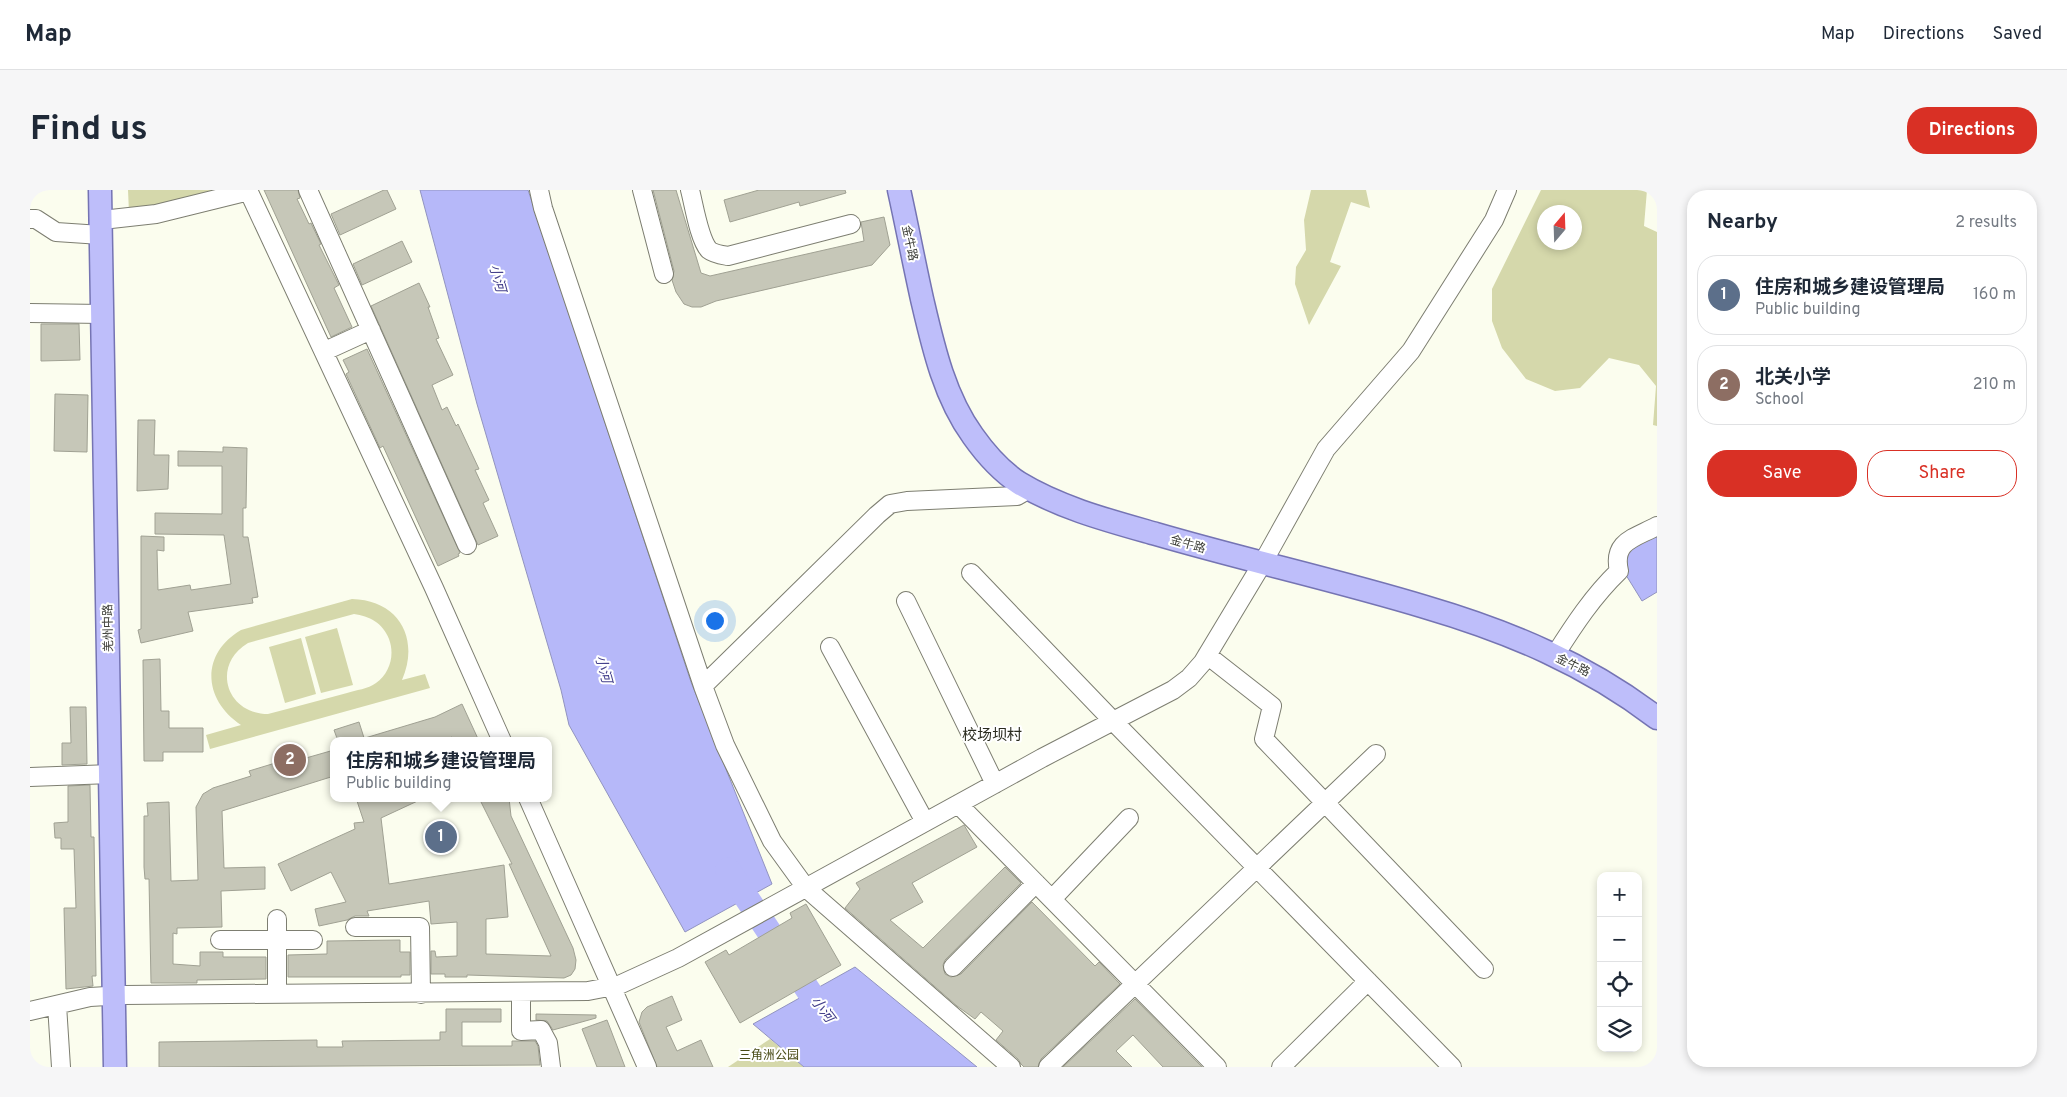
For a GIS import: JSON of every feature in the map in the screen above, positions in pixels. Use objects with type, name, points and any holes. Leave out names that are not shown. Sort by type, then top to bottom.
[{"type":"main road","name":"羌州中路","points":[[100,190],[106,227],[119,995],[114,1067]]},
{"type":"main road","name":"羌州中路","points":[[111,190],[106,227],[103,314],[111,774],[119,995],[125,1067]]},
{"type":"main road","name":"金牛路","points":[[899,190],[927,321],[947,388],[958,413],[979,444],[1003,470],[1029,488],[1072,507],[1134,528],[1425,607],[1489,628],[1555,655],[1602,679],[1657,718]]},
{"type":"street","points":[[32,217],[56,232],[106,227],[248,190],[325,351],[500,737]]},
{"type":"street","points":[[308,190],[467,546]]},
{"type":"street","points":[[539,190],[546,217],[703,686],[725,745],[772,841],[802,890],[1011,1067]]},
{"type":"street","points":[[642,190],[664,274]]},
{"type":"street","points":[[690,190],[702,235],[708,248],[712,252],[728,256],[851,224]]},
{"type":"street","points":[[30,1011],[90,997],[119,995],[421,994],[588,991],[618,985],[678,958],[958,804],[1173,690],[1189,678],[1207,655],[1262,564],[1326,449],[1412,351],[1494,220],[1507,190]]},
{"type":"street","points":[[30,313],[103,314]]},
{"type":"street","points":[[325,351],[371,330]]},
{"type":"street","points":[[703,686],[890,504],[907,501],[1017,496],[1029,488]]},
{"type":"street","points":[[1555,655],[1600,589],[1619,570],[1617,554],[1621,546],[1657,526]]},
{"type":"street","points":[[971,573],[1113,721],[1452,1067]]},
{"type":"street","points":[[906,601],[995,784]]},
{"type":"street","points":[[830,647],[925,822]]},
{"type":"street","points":[[1207,655],[1272,706],[1264,738],[1484,969]]},
{"type":"street","points":[[1048,1067],[1376,754]]},
{"type":"street","points":[[30,777],[111,774]]},
{"type":"street","points":[[530,802],[647,1067]]},
{"type":"street","points":[[958,804],[1217,1067]]},
{"type":"street","points":[[1052,899],[1129,818]]},
{"type":"street","points":[[953,966],[1036,883]]},
{"type":"street","points":[[277,919],[277,994]]},
{"type":"street","points":[[355,927],[420,927],[421,994]]},
{"type":"street","points":[[220,940],[313,940]]},
{"type":"street","points":[[1281,1067],[1368,981]]},
{"type":"street","points":[[521,992],[521,1030],[541,1030],[548,1043],[551,1067]]},
{"type":"street","points":[[57,1005],[61,1067]]},
{"type":"green space","points":[[128,190],[232,190],[129,213]]},
{"type":"green space","points":[[1311,190],[1366,190],[1370,208],[1351,202],[1330,262],[1341,266],[1309,325],[1295,284],[1296,267],[1306,250],[1304,220]]},
{"type":"green space","points":[[1541,190],[1647,190],[1644,226],[1657,232],[1657,426],[1653,425],[1656,386],[1639,365],[1609,358],[1580,388],[1555,391],[1526,379],[1502,348],[1492,321],[1492,289]]},
{"type":"green space","points":[[352,599],[368,601],[382,606],[393,614],[401,624],[408,650],[407,665],[402,680],[425,674],[430,688],[210,749],[206,735],[241,725],[228,715],[219,703],[213,690],[211,677],[218,651],[241,630]],"holes":[[[354,614],[375,621],[386,633],[391,645],[388,669],[376,683],[369,687],[268,714],[254,712],[242,706],[233,697],[228,687],[227,675],[230,663],[237,652],[248,643]]]},
{"type":"green space","points":[[337,628],[353,685],[321,693],[305,637]]},
{"type":"green space","points":[[301,638],[316,694],[285,703],[269,647]]},
{"type":"green space","name":"三角洲公园","points":[[770,1039],[804,1067],[728,1067]]},
{"type":"water","points":[[420,190],[528,190],[691,682],[772,884],[685,932],[569,725],[561,690],[477,404]]},
{"type":"water","points":[[1657,532],[1657,592],[1642,601],[1621,567],[1622,554]]},
{"type":"water","points":[[855,967],[977,1067],[804,1067],[753,1024]]},
{"type":"building","points":[[264,190],[298,190],[300,198],[297,199],[309,224],[311,223],[321,244],[319,245],[339,285],[334,288],[352,327],[331,337]]},
{"type":"building","points":[[387,190],[396,209],[340,235],[331,214]]},
{"type":"building","points":[[653,190],[676,190],[701,273],[710,276],[864,241],[861,222],[884,217],[890,245],[872,265],[716,301],[701,307],[692,307],[684,304],[676,292],[672,280],[674,271]]},
{"type":"building","points":[[759,190],[845,190],[846,193],[800,206],[799,202],[730,222],[724,200]]},
{"type":"building","points":[[402,241],[412,262],[362,285],[353,264]]},
{"type":"building","points":[[419,283],[430,307],[428,307],[439,338],[436,339],[453,375],[432,385],[442,410],[447,407],[456,426],[458,424],[479,469],[475,470],[489,500],[483,503],[498,536],[478,545],[371,306]]},
{"type":"building","points":[[41,324],[79,324],[80,360],[41,361]]},
{"type":"building","points":[[367,349],[460,553],[458,554],[459,556],[438,566],[383,446],[380,448],[346,374],[349,372],[343,360]]},
{"type":"building","points":[[55,394],[88,395],[87,452],[54,451]]},
{"type":"building","points":[[138,420],[155,420],[154,455],[169,455],[168,489],[137,491]]},
{"type":"building","points":[[223,447],[247,448],[246,508],[243,508],[243,537],[248,537],[258,597],[252,598],[253,603],[188,612],[193,631],[141,643],[138,630],[141,629],[141,536],[164,537],[164,551],[157,550],[158,590],[190,585],[191,590],[231,584],[224,535],[155,534],[155,513],[222,514],[222,466],[178,466],[178,451],[223,452]]},
{"type":"building","points":[[160,659],[161,711],[169,711],[169,728],[203,728],[203,752],[163,752],[163,761],[144,761],[143,660]]},
{"type":"building","points":[[462,704],[477,737],[368,737],[435,717]]},
{"type":"building","points":[[70,707],[86,707],[87,764],[62,765],[62,743],[71,743]]},
{"type":"building","points":[[359,722],[364,737],[337,737],[334,730]]},
{"type":"building","points":[[330,751],[330,777],[222,811],[224,868],[265,867],[265,889],[221,891],[222,927],[177,928],[177,934],[173,933],[173,964],[200,966],[200,952],[223,952],[223,957],[266,957],[266,979],[197,980],[197,983],[151,983],[149,879],[145,879],[144,867],[144,816],[148,816],[147,803],[169,802],[171,881],[198,880],[196,807],[203,794],[213,788],[251,776],[249,771],[305,754],[306,758]]},
{"type":"building","points":[[90,785],[91,837],[94,837],[96,976],[92,976],[93,986],[66,989],[64,908],[76,908],[74,849],[61,849],[61,838],[55,838],[54,823],[68,822],[68,786]]},
{"type":"building","points":[[357,802],[415,802],[381,818],[389,884],[504,865],[508,917],[486,919],[486,954],[551,956],[509,864],[512,864],[481,802],[509,802],[511,816],[573,948],[576,960],[575,969],[571,975],[564,978],[467,975],[467,977],[445,977],[445,974],[431,974],[431,951],[435,951],[436,957],[457,956],[457,922],[431,924],[429,901],[367,911],[369,916],[355,916],[347,920],[319,926],[315,909],[346,902],[331,872],[291,891],[278,864],[355,829],[354,823],[364,822]]},
{"type":"building","points":[[964,825],[977,847],[912,883],[923,902],[890,920],[923,948],[1005,867],[1021,883],[945,960],[943,965],[945,974],[951,977],[961,974],[1032,902],[1095,966],[1099,962],[1120,984],[1041,1059],[1038,1067],[1024,1067],[1018,1059],[996,1040],[1003,1031],[981,1012],[975,1019],[957,1006],[845,908],[860,889],[856,883]]},
{"type":"building","points":[[806,904],[841,965],[740,1023],[705,962],[726,950],[729,955],[792,918],[790,913]]},
{"type":"building","points":[[400,940],[400,952],[410,952],[410,975],[401,975],[401,977],[288,977],[288,955],[327,954],[327,941]]},
{"type":"building","points":[[672,996],[682,1020],[666,1027],[677,1051],[701,1040],[713,1067],[657,1067],[639,1022],[642,1012],[647,1007]]},
{"type":"building","points":[[1135,999],[1202,1067],[1163,1067],[1133,1035],[1116,1051],[1132,1067],[1063,1067]]},
{"type":"building","points":[[446,1009],[501,1009],[501,1022],[462,1022],[462,1046],[512,1046],[512,1041],[535,1041],[538,1046],[540,1065],[159,1067],[159,1042],[317,1040],[317,1047],[343,1047],[342,1041],[440,1040],[440,1032],[446,1032]]},
{"type":"building","points":[[536,1014],[596,1015],[596,1018],[553,1030],[547,1021],[536,1020]]},
{"type":"building","points":[[607,1020],[625,1067],[597,1067],[582,1029]]},
{"type":"waterway","name":"小河","points":[[728,870],[828,1020]]},
{"type":"place","name":"北关小学","points":[[290,760]]},
{"type":"place","name":"住房和城乡建设管理局","points":[[441,837]]},
{"type":"district","name":"校场坝村","points":[[992,735]]}]
